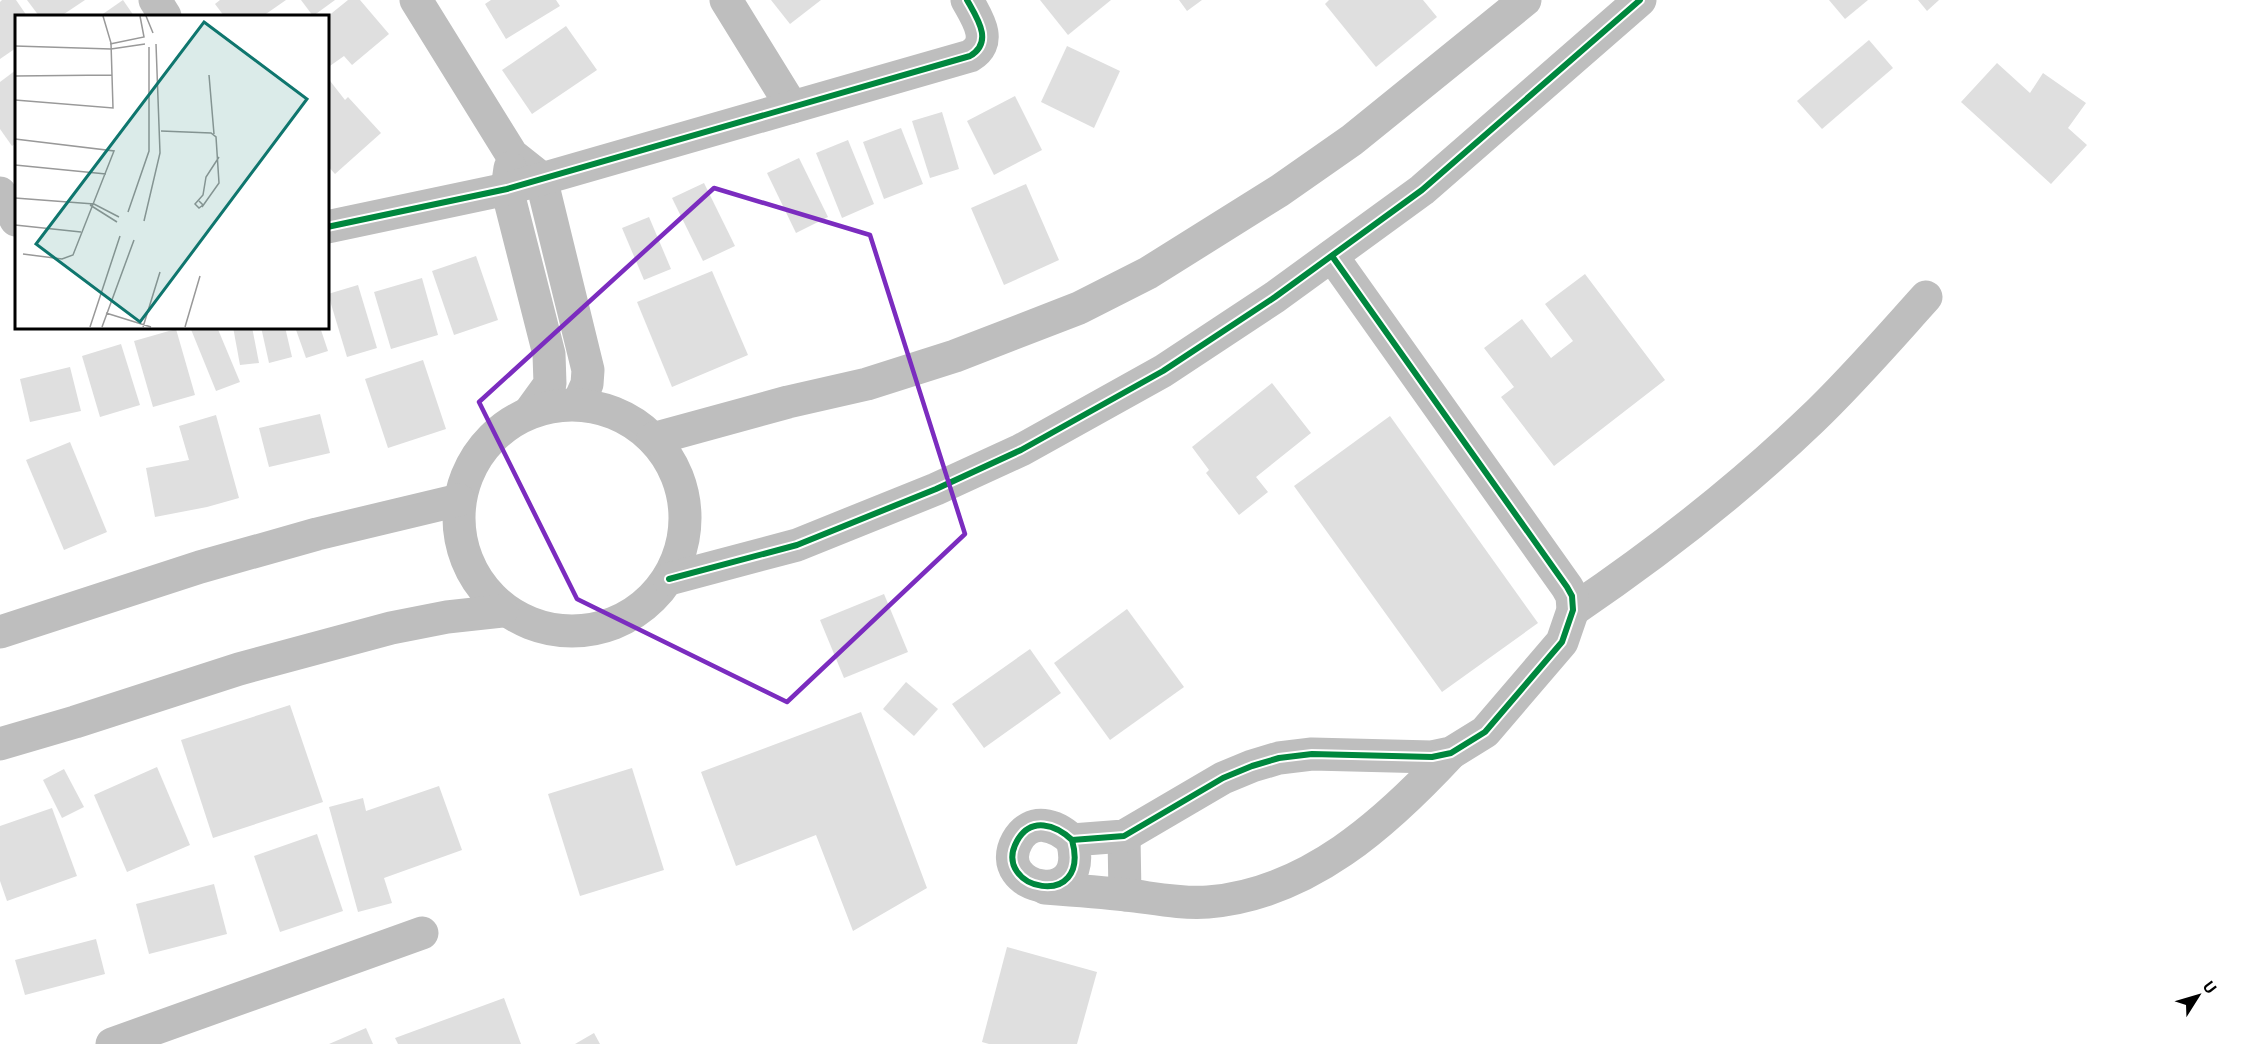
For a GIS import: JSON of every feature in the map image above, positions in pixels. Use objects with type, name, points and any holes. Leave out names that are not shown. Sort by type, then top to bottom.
[{"type":"street","points":[[155,0],[164,15]]},
{"type":"street","points":[[416,0],[512,155],[541,178],[588,370],[587,384],[578,404]]},
{"type":"street","points":[[726,0],[792,107]]},
{"type":"street","points":[[328,227],[507,189],[952,62],[977,51],[982,38],[979,20],[967,0]]},
{"type":"street","points":[[654,439],[788,402],[867,384],[975,349],[1079,308],[1148,273],[1280,191],[1352,140],[1526,0]]},
{"type":"street","points":[[669,579],[797,545],[936,489],[1021,450],[1191,355],[1422,190],[1640,0]]},
{"type":"street","points":[[512,155],[507,189],[549,354],[550,384],[529,413]]},
{"type":"street","points":[[0,193],[15,218]]},
{"type":"street","points":[[1045,888],[1060,884],[1072,872],[1076,856],[1072,840],[1060,829],[1044,824],[1028,829],[1017,841],[1013,856],[1017,872],[1029,883],[1045,888],[1207,902],[1258,892],[1280,885],[1338,854],[1398,808],[1451,753],[1485,732],[1562,642],[1573,610],[1572,596],[1567,587],[1332,256]]},
{"type":"street","points":[[1573,610],[1639,565],[1709,510],[1812,420],[1926,297]]},
{"type":"street","points":[[578,404],[619,414],[654,439],[675,470],[686,506],[683,544],[669,579],[640,610],[602,629],[560,632],[520,620],[502,611],[468,566],[459,533],[459,500],[472,460],[500,429],[537,409],[578,404]]},
{"type":"street","points":[[0,632],[200,567],[317,534],[459,500]]},
{"type":"street","points":[[0,744],[239,669],[391,628],[447,617],[502,611]]},
{"type":"street","points":[[1072,840],[1124,836],[1223,778],[1252,765],[1279,758],[1311,754],[1432,757],[1451,753]]},
{"type":"street","points":[[1124,836],[1125,895]]},
{"type":"street","points":[[112,1044],[422,933]]},
{"type":"highlighted area","points":[[714,188],[870,235],[965,534],[787,702],[577,599],[479,402]]},
{"type":"building","points":[[16,0],[26,15],[15,15],[15,49],[0,59],[0,2]]},
{"type":"building","points":[[27,0],[85,0],[62,15],[38,15]]},
{"type":"building","points":[[123,0],[133,15],[101,15]]},
{"type":"building","points":[[220,0],[286,0],[264,15],[223,15],[215,4]]},
{"type":"building","points":[[301,0],[335,0],[314,15]]},
{"type":"building","points":[[348,0],[360,0],[389,34],[352,65],[344,56],[328,67],[328,16]]},
{"type":"building","points":[[491,0],[556,0],[560,6],[506,39],[485,4]]},
{"type":"building","points":[[771,0],[821,0],[790,24]]},
{"type":"building","points":[[1040,0],[1111,0],[1068,35]]},
{"type":"building","points":[[1179,0],[1202,0],[1187,11]]},
{"type":"building","points":[[1329,0],[1423,0],[1437,17],[1376,67],[1325,4]]},
{"type":"building","points":[[1829,0],[1868,0],[1845,19]]},
{"type":"building","points":[[1918,0],[1939,0],[1927,11]]},
{"type":"building","points":[[566,26],[597,70],[532,114],[502,70]]},
{"type":"building","points":[[1869,40],[1893,68],[1822,129],[1797,101]]},
{"type":"building","points":[[1067,46],[1120,71],[1094,128],[1041,102]]},
{"type":"building","points":[[1997,63],[2030,93],[2043,73],[2086,103],[2068,128],[2087,145],[2051,184],[1961,102]]},
{"type":"building","points":[[15,71],[15,144],[12,146],[0,129],[0,82]]},
{"type":"building","points":[[328,78],[345,100],[348,97],[381,133],[335,174],[328,166]]},
{"type":"building","points":[[1015,96],[1042,150],[994,175],[967,121]]},
{"type":"building","points":[[942,112],[959,169],[930,178],[912,121]]},
{"type":"building","points":[[901,128],[923,184],[884,199],[863,142]]},
{"type":"building","points":[[848,140],[874,204],[842,218],[816,153]]},
{"type":"building","points":[[799,158],[828,217],[796,233],[767,173]]},
{"type":"building","points":[[704,183],[735,246],[703,261],[672,198]]},
{"type":"building","points":[[1026,184],[1059,260],[1004,285],[971,208]]},
{"type":"building","points":[[649,217],[671,269],[644,280],[622,228]]},
{"type":"building","points":[[476,256],[498,320],[454,335],[432,271]]},
{"type":"building","points":[[712,271],[748,355],[672,387],[637,302]]},
{"type":"building","points":[[1585,274],[1665,380],[1554,466],[1501,397],[1514,387],[1484,348],[1522,319],[1551,358],[1573,341],[1545,304]]},
{"type":"building","points":[[422,278],[438,335],[391,349],[374,292]]},
{"type":"building","points":[[358,285],[377,348],[347,357],[328,294]]},
{"type":"building","points":[[190,328],[217,328],[240,382],[216,391]]},
{"type":"building","points":[[233,328],[252,328],[259,363],[240,365]]},
{"type":"building","points":[[261,328],[285,328],[292,357],[269,363]]},
{"type":"building","points":[[295,328],[320,328],[328,351],[306,358]]},
{"type":"building","points":[[176,329],[195,395],[153,407],[134,341]]},
{"type":"building","points":[[121,344],[140,405],[100,417],[82,356]]},
{"type":"building","points":[[423,360],[446,429],[388,448],[365,379]]},
{"type":"building","points":[[70,367],[81,411],[30,422],[20,379]]},
{"type":"building","points":[[1272,383],[1311,433],[1256,477],[1268,492],[1239,515],[1206,473],[1209,470],[1192,447]]},
{"type":"building","points":[[320,414],[330,453],[269,467],[259,428]]},
{"type":"building","points":[[216,415],[239,498],[155,517],[146,468],[189,460],[179,426]]},
{"type":"building","points":[[1390,416],[1538,623],[1442,692],[1294,486]]},
{"type":"building","points":[[70,442],[107,532],[64,550],[26,460]]},
{"type":"building","points":[[884,594],[908,652],[844,678],[820,620]]},
{"type":"building","points":[[1127,609],[1184,687],[1110,740],[1054,663]]},
{"type":"building","points":[[1030,649],[1061,693],[984,748],[952,704]]},
{"type":"building","points":[[906,682],[938,709],[914,736],[883,709]]},
{"type":"building","points":[[290,705],[323,802],[213,838],[181,740]]},
{"type":"building","points":[[861,712],[927,888],[853,931],[816,835],[736,866],[701,772]]},
{"type":"building","points":[[157,767],[190,845],[127,872],[94,795]]},
{"type":"building","points":[[632,768],[664,870],[580,896],[548,794]]},
{"type":"building","points":[[64,769],[84,807],[62,818],[43,780]]},
{"type":"building","points":[[439,786],[462,850],[384,878],[392,903],[358,912],[329,807],[363,798],[366,811]]},
{"type":"building","points":[[52,808],[77,876],[7,901],[0,881],[0,826]]},
{"type":"building","points":[[317,834],[343,911],[280,932],[254,856]]},
{"type":"building","points":[[214,884],[227,934],[149,954],[136,904]]},
{"type":"building","points":[[96,939],[105,974],[25,995],[15,960]]},
{"type":"building","points":[[1007,947],[1097,972],[1077,1044],[989,1044],[982,1042]]},
{"type":"building","points":[[504,998],[521,1044],[398,1044],[395,1038]]},
{"type":"building","points":[[366,1028],[373,1044],[329,1044]]},
{"type":"building","points":[[594,1033],[600,1044],[575,1044]]},
{"type":"cycle path","points":[[328,227],[507,189],[970,56],[981,44],[982,37],[979,22],[967,0]]},
{"type":"cycle path","points":[[669,579],[797,545],[936,489],[1021,450],[1163,371],[1275,297],[1422,190],[1640,0]]},
{"type":"cycle path","points":[[1072,840],[1074,863],[1068,877],[1056,885],[1042,886],[1028,881],[1017,872],[1012,858],[1017,841],[1029,828],[1044,825],[1059,830],[1072,840],[1124,836],[1223,778],[1279,758],[1312,754],[1432,757],[1451,753],[1485,732],[1562,642],[1573,610],[1572,596],[1567,587],[1332,256]]}]
